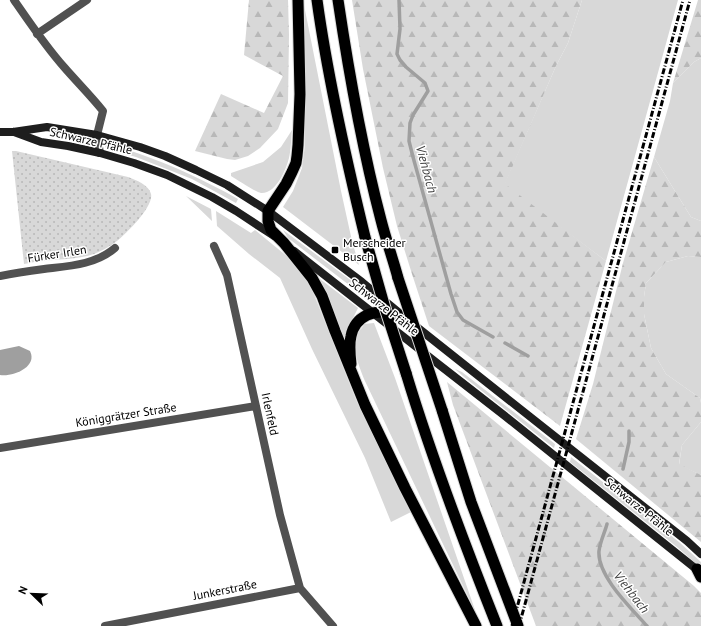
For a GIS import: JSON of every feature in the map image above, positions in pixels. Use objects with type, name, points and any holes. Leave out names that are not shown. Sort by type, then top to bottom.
[{"type":"highway","points":[[298,0],[300,94],[297,156],[296,163],[286,184],[268,211],[268,221],[271,230],[284,243],[312,278],[318,288],[365,405],[405,488],[476,626]]},
{"type":"highway","points":[[318,0],[341,135],[365,237],[385,308],[417,410],[442,482],[496,626]]},
{"type":"highway","points":[[338,0],[347,63],[381,220],[398,278],[471,502],[518,626]]},
{"type":"highway","points":[[352,372],[350,337],[352,330],[359,320],[372,312],[392,313],[407,319]]},
{"type":"main road","name":"Schwarze Pfähle","points":[[0,132],[13,132],[47,127],[97,135],[140,147],[165,156],[227,185],[268,211],[362,282],[687,541],[701,554]]},
{"type":"main road","name":"Schwarze Pfähle","points":[[13,132],[41,142],[100,153],[134,163],[167,175],[229,207],[284,243],[511,420],[700,573]]},
{"type":"street","points":[[14,0],[63,67],[103,111],[97,135],[100,153]]},
{"type":"street","points":[[38,34],[87,0]]},
{"type":"street","name":"Irlenfeld","points":[[214,246],[227,275],[280,515],[300,588]]},
{"type":"street","name":"Fürker Irlen","points":[[0,276],[77,265],[95,260],[108,254],[115,248]]},
{"type":"street","name":"Königgrätzer Straße","points":[[0,448],[256,406]]},
{"type":"street","points":[[300,588],[333,626]]},
{"type":"street","name":"Junkerstraße","points":[[105,626],[300,588]]},
{"type":"green space","points":[[249,0],[288,0],[288,103],[278,129],[260,148],[248,156],[235,160],[195,151],[221,94],[264,113],[283,76],[244,55]]},
{"type":"green space","points":[[352,0],[582,0],[568,43],[556,66],[505,184],[606,261],[560,426],[429,326],[397,226],[383,168],[363,69]]},
{"type":"green space","points":[[582,0],[678,0],[606,261],[504,185],[556,66],[568,43]]},
{"type":"green space","points":[[698,0],[701,0],[701,58],[694,62],[673,83]]},
{"type":"green space","points":[[304,5],[341,191],[359,265],[283,207],[293,191],[302,168],[305,145]]},
{"type":"green space","points":[[701,58],[701,221],[691,217],[654,157],[670,101],[673,83],[694,62]]},
{"type":"green space","points":[[292,130],[288,163],[280,180],[271,190],[261,193],[258,192],[231,176],[231,173],[263,162],[281,147]]},
{"type":"green space","points":[[104,143],[137,153],[176,168],[238,199],[236,203],[192,179],[136,157],[106,148]]},
{"type":"green space","points":[[12,151],[128,177],[142,183],[148,188],[151,194],[151,200],[143,214],[130,229],[113,244],[104,249],[84,257],[24,264]]},
{"type":"green space","points":[[654,157],[691,217],[701,221],[701,257],[688,256],[666,262],[646,283],[644,314],[651,348],[666,374],[700,398],[701,422],[682,445],[679,464],[701,475],[701,542],[576,439],[593,384],[623,263]]},
{"type":"green space","points":[[186,196],[211,209],[212,221]]},
{"type":"green space","points":[[216,211],[251,233],[255,230],[294,262],[311,287],[356,400],[411,512],[391,522],[365,458],[312,349],[280,278],[249,254],[217,226]]},
{"type":"green space","points":[[283,230],[364,290],[366,298],[288,238]]},
{"type":"green space","points":[[688,256],[701,257],[701,403],[700,398],[666,374],[651,348],[644,314],[646,283],[666,262]]},
{"type":"green space","points":[[320,279],[358,308],[351,322],[345,340]]},
{"type":"green space","points":[[374,323],[395,378],[476,613],[360,368],[355,350],[356,338],[358,332],[364,324]]},
{"type":"green space","points":[[455,369],[462,372],[555,444],[554,448],[464,377]]},
{"type":"green space","points":[[447,382],[694,586],[701,593],[701,626],[536,626],[453,405]]},
{"type":"green space","points":[[701,422],[701,475],[679,465],[682,445]]},
{"type":"green space","points":[[571,457],[679,542],[701,562],[701,568],[677,547],[570,462]]},
{"type":"shaded area","points":[[19,346],[30,351],[32,357],[31,362],[23,370],[17,373],[0,375],[0,350]]},
{"type":"waterway","name":"Viehbach","points":[[399,0],[400,29],[397,54],[406,67],[425,83],[428,91],[413,115],[410,123],[409,141],[451,294],[457,312],[463,320],[493,337]]},
{"type":"waterway","name":"Viehbach","points":[[505,343],[528,356]]},
{"type":"waterway","name":"Viehbach","points":[[623,469],[629,442],[629,431]]},
{"type":"waterway","name":"Viehbach","points":[[607,524],[599,551],[603,571],[616,591],[647,626]]},
{"type":"railway","points":[[512,626],[683,0]]},
{"type":"railway","points":[[519,626],[690,0]]},
{"type":"place","name":"Merscheider Busch","points":[[335,250]]}]
